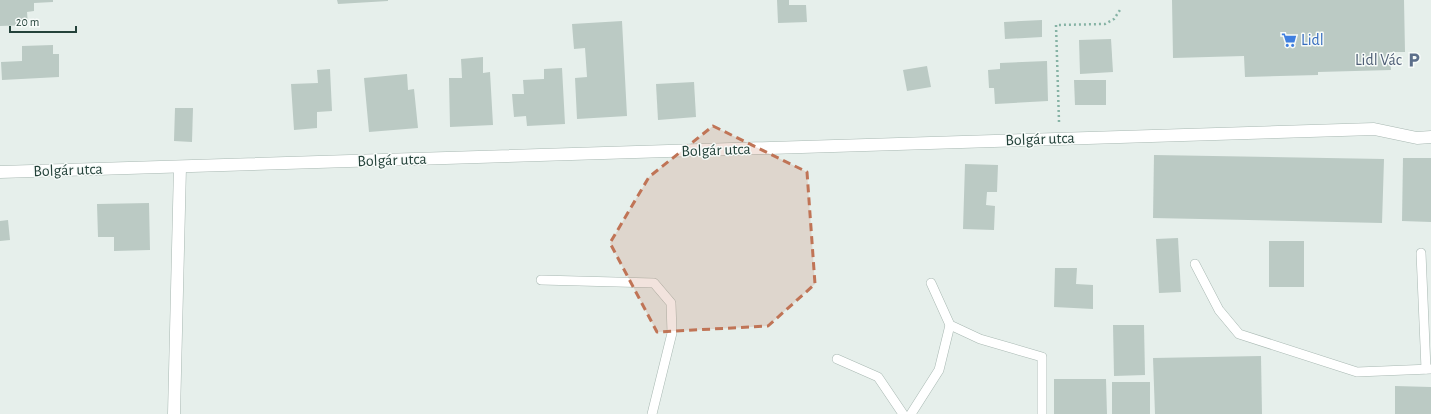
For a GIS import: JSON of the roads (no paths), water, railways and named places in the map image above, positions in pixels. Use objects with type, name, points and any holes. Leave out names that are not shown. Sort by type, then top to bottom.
[{"type":"street","name":"Bolgár utca","points":[[0,172],[1374,129],[1417,138],[1431,137]]},
{"type":"street","points":[[174,414],[180,167]]},
{"type":"lane","points":[[1195,264],[1219,310],[1239,334],[1357,372],[1428,369],[1422,253]]},
{"type":"lane","points":[[541,280],[654,283],[671,303],[672,333],[652,414]]},
{"type":"lane","points":[[911,414],[939,370],[950,325],[932,282]]},
{"type":"lane","points":[[950,325],[980,339],[1042,357],[1042,414]]},
{"type":"lane","points":[[837,359],[878,378],[903,414]]},
{"type":"place","name":"Lidl","points":[[1289,40]]},
{"type":"place","name":"Lidl Vác","points":[[1414,60]]}]
